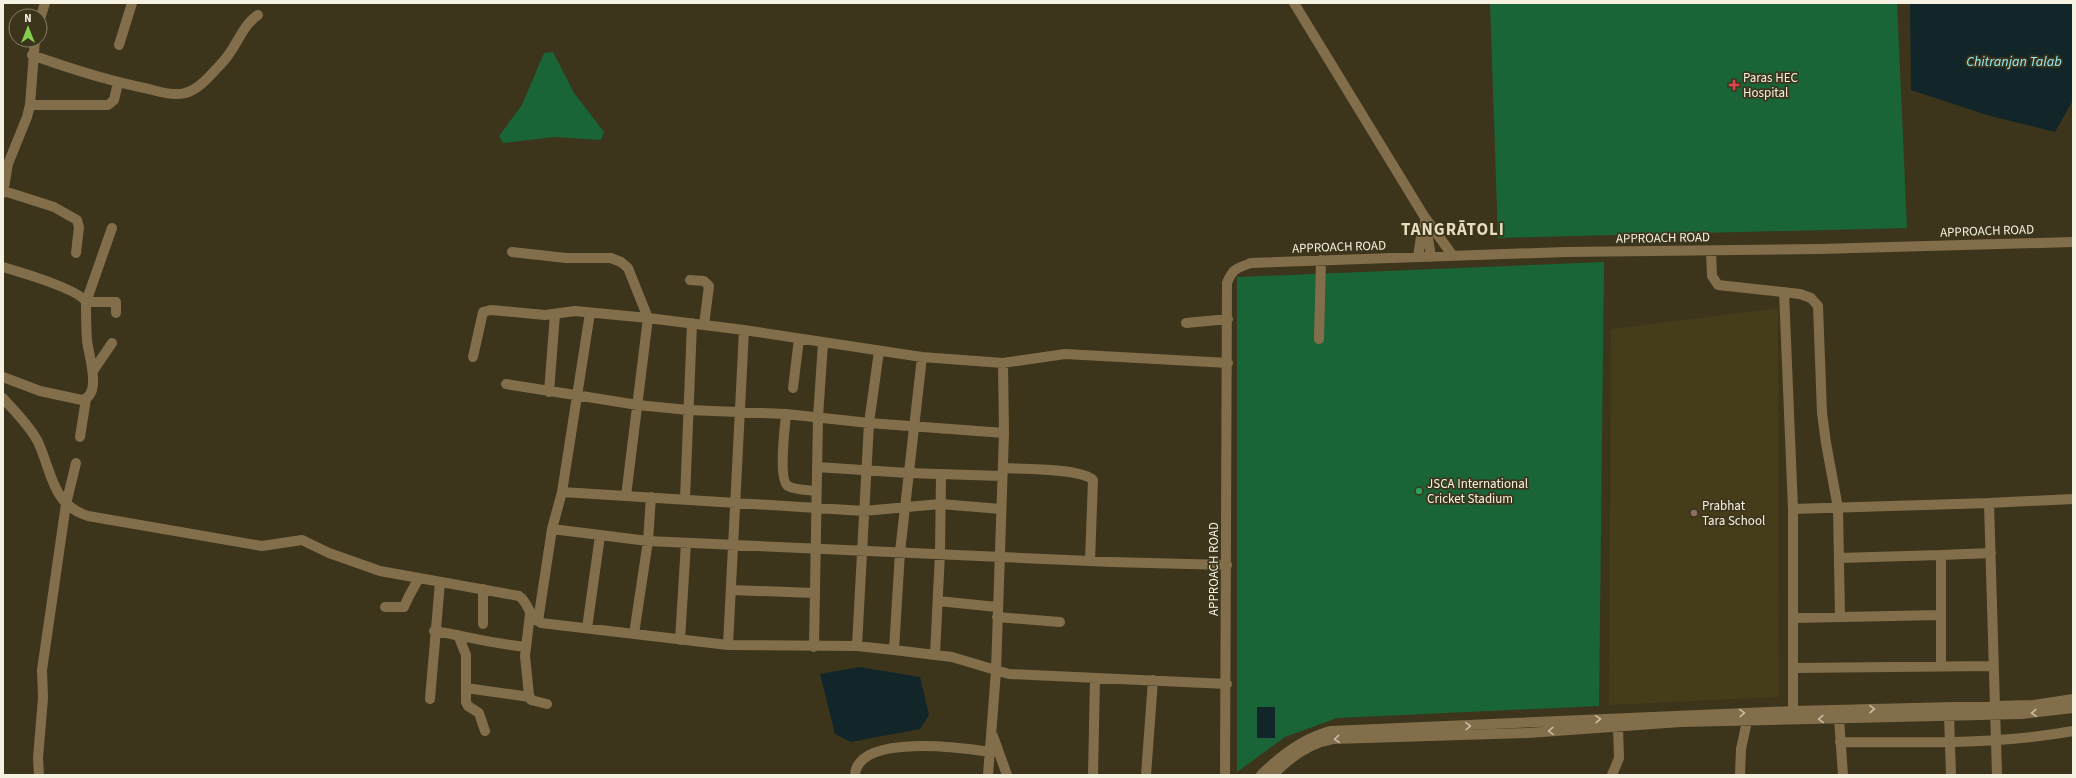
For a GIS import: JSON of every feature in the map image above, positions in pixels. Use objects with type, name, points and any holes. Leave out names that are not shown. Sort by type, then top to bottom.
[{"type":"street","points":[[119,45],[132,3]]},
{"type":"street","points":[[1294,3],[1425,219],[1431,257]]},
{"type":"street","points":[[32,55],[79,72],[118,83],[172,94],[185,94],[192,90],[231,54],[246,25],[258,15]]},
{"type":"street","points":[[33,48],[30,104],[27,117],[5,169],[3,192],[54,207],[76,220],[79,227],[76,253]]},
{"type":"street","points":[[30,104],[108,105],[114,100],[118,83]]},
{"type":"street","points":[[1425,219],[1436,222],[1456,256]]},
{"type":"street","points":[[1418,257],[1425,219]]},
{"type":"street","points":[[80,437],[86,399],[93,386],[87,341],[86,302],[112,228]]},
{"type":"street","name":"APPROACH ROAD","points":[[1225,775],[1227,684],[1227,283],[1231,273],[1239,267],[1251,263],[1418,257],[2073,242]]},
{"type":"street","points":[[1711,251],[1712,276],[1718,285],[1784,292],[1806,296],[1818,306],[1822,413],[1838,508],[1840,617]]},
{"type":"street","points":[[512,252],[566,258],[611,258],[621,262],[628,268],[648,318],[626,496]]},
{"type":"street","points":[[1319,339],[1320,260]]},
{"type":"street","points":[[3,267],[72,292],[84,298],[86,302]]},
{"type":"street","points":[[690,280],[704,281],[710,286],[704,325]]},
{"type":"street","points":[[1784,292],[1793,509],[1793,715]]},
{"type":"street","points":[[86,302],[116,302],[116,313]]},
{"type":"street","points":[[473,357],[483,312],[491,310],[545,315],[575,311],[648,318],[744,330],[922,357],[1003,363],[1065,354],[1228,363]]},
{"type":"street","points":[[538,621],[552,529],[562,492],[590,312]]},
{"type":"street","points":[[549,392],[555,314]]},
{"type":"street","points":[[1186,323],[1228,320]]},
{"type":"street","points":[[685,499],[692,323]]},
{"type":"street","points":[[728,645],[744,330]]},
{"type":"street","points":[[793,388],[799,339]]},
{"type":"street","points":[[92,371],[112,343]]},
{"type":"street","points":[[814,647],[818,417],[823,343]]},
{"type":"street","points":[[857,646],[869,423],[879,351]]},
{"type":"street","points":[[894,650],[900,552],[922,357]]},
{"type":"street","points":[[988,775],[996,671],[998,556],[1004,433],[1003,363]]},
{"type":"street","points":[[3,377],[40,391],[82,400],[86,399]]},
{"type":"street","points":[[506,384],[638,405],[688,410],[786,414],[914,427],[1004,433]]},
{"type":"street","points":[[3,398],[36,438],[54,484],[66,504],[76,512],[88,516],[262,546],[302,540],[329,553],[380,571],[519,596],[525,602],[530,614],[538,621],[728,645],[814,647],[857,646],[894,650],[958,658],[1009,674],[1227,684]]},
{"type":"street","points":[[786,414],[783,454],[784,480],[790,487],[816,491]]},
{"type":"street","points":[[39,775],[38,758],[42,698],[42,670],[66,504],[76,463]]},
{"type":"street","points":[[817,467],[940,474],[1003,472],[1075,473],[1090,477],[1093,480],[1090,560]]},
{"type":"street","points":[[935,655],[940,553],[940,474]]},
{"type":"street","points":[[562,492],[735,501],[864,511],[905,506],[940,504],[1001,509]]},
{"type":"street","points":[[634,634],[648,541],[651,497]]},
{"type":"street","points":[[1793,509],[2073,499]]},
{"type":"street","points":[[1989,503],[1997,775]]},
{"type":"street","points":[[552,529],[648,541],[815,550],[940,553],[1227,565]]},
{"type":"street","points":[[587,628],[600,536]]},
{"type":"street","points":[[680,640],[686,543]]},
{"type":"street","points":[[1840,558],[1990,553]]},
{"type":"street","points":[[1941,555],[1941,667]]},
{"type":"street","points":[[385,607],[404,607],[408,596],[419,578]]},
{"type":"street","points":[[430,699],[434,632],[440,582]]},
{"type":"street","points":[[483,589],[483,624]]},
{"type":"street","points":[[730,590],[814,593]]},
{"type":"street","points":[[938,601],[1060,622]]},
{"type":"street","points":[[530,614],[526,647],[530,697],[534,702],[547,704]]},
{"type":"street","points":[[1793,618],[1941,615]]},
{"type":"street","points":[[434,632],[458,635],[494,643],[526,647]]},
{"type":"street","points":[[458,635],[466,655],[466,688],[468,706],[479,713],[486,731]]},
{"type":"street","points":[[1793,668],[1993,666]]},
{"type":"street","points":[[1093,775],[1095,678]]},
{"type":"street","points":[[1146,775],[1153,680]]},
{"type":"street","points":[[466,688],[530,697]]},
{"type":"street","points":[[1272,775],[1300,753],[1316,744],[1333,739],[1528,732],[1618,726],[1747,721],[1793,715],[1840,718],[1949,714],[1994,710],[2073,699]]},
{"type":"street","points":[[1261,775],[1298,745],[1312,737],[1330,731],[1793,715],[1994,710],[2042,713],[2073,708]]},
{"type":"street","points":[[1949,714],[1952,775]]},
{"type":"street","points":[[1840,718],[1840,742],[1843,775]]},
{"type":"street","points":[[1740,775],[1741,749],[1747,721]]},
{"type":"street","points":[[1612,775],[1619,758],[1618,726]]},
{"type":"street","points":[[1840,742],[1996,742],[2040,737],[2073,731]]},
{"type":"street","points":[[991,732],[1006,775]]},
{"type":"street","points":[[855,775],[857,766],[866,758],[893,748],[945,746],[990,752]]},
{"type":"shaded area","name":"Prabhat Tara School","points":[[1778,308],[1779,697],[1609,705],[1611,329]]},
{"type":"green space","points":[[1490,3],[1897,3],[1907,228],[1498,238]]},
{"type":"green space","points":[[553,52],[574,93],[604,132],[601,140],[554,137],[503,143],[499,136],[522,105],[544,53]]},
{"type":"green space","name":"JSCA International Cricket Stadium","points":[[1604,262],[1599,706],[1337,718],[1285,737],[1237,772],[1237,277]]},
{"type":"water","name":"Chitranjan Talab","points":[[1910,3],[2073,3],[2073,100],[2055,132],[1990,116],[1911,90]]},
{"type":"water","points":[[859,667],[920,677],[929,715],[920,729],[851,742],[835,734],[820,674]]},
{"type":"water","points":[[1257,707],[1275,707],[1275,738],[1257,738]]},
{"type":"place","name":"Paras HEC Hospital","points":[[1734,85]]},
{"type":"place","name":"JSCA International Cricket Stadium","points":[[1419,491]]},
{"type":"place","name":"Prabhat Tara School","points":[[1694,513]]},
{"type":"district","name":"TANGRĀTOLI","points":[[1453,230]]}]
